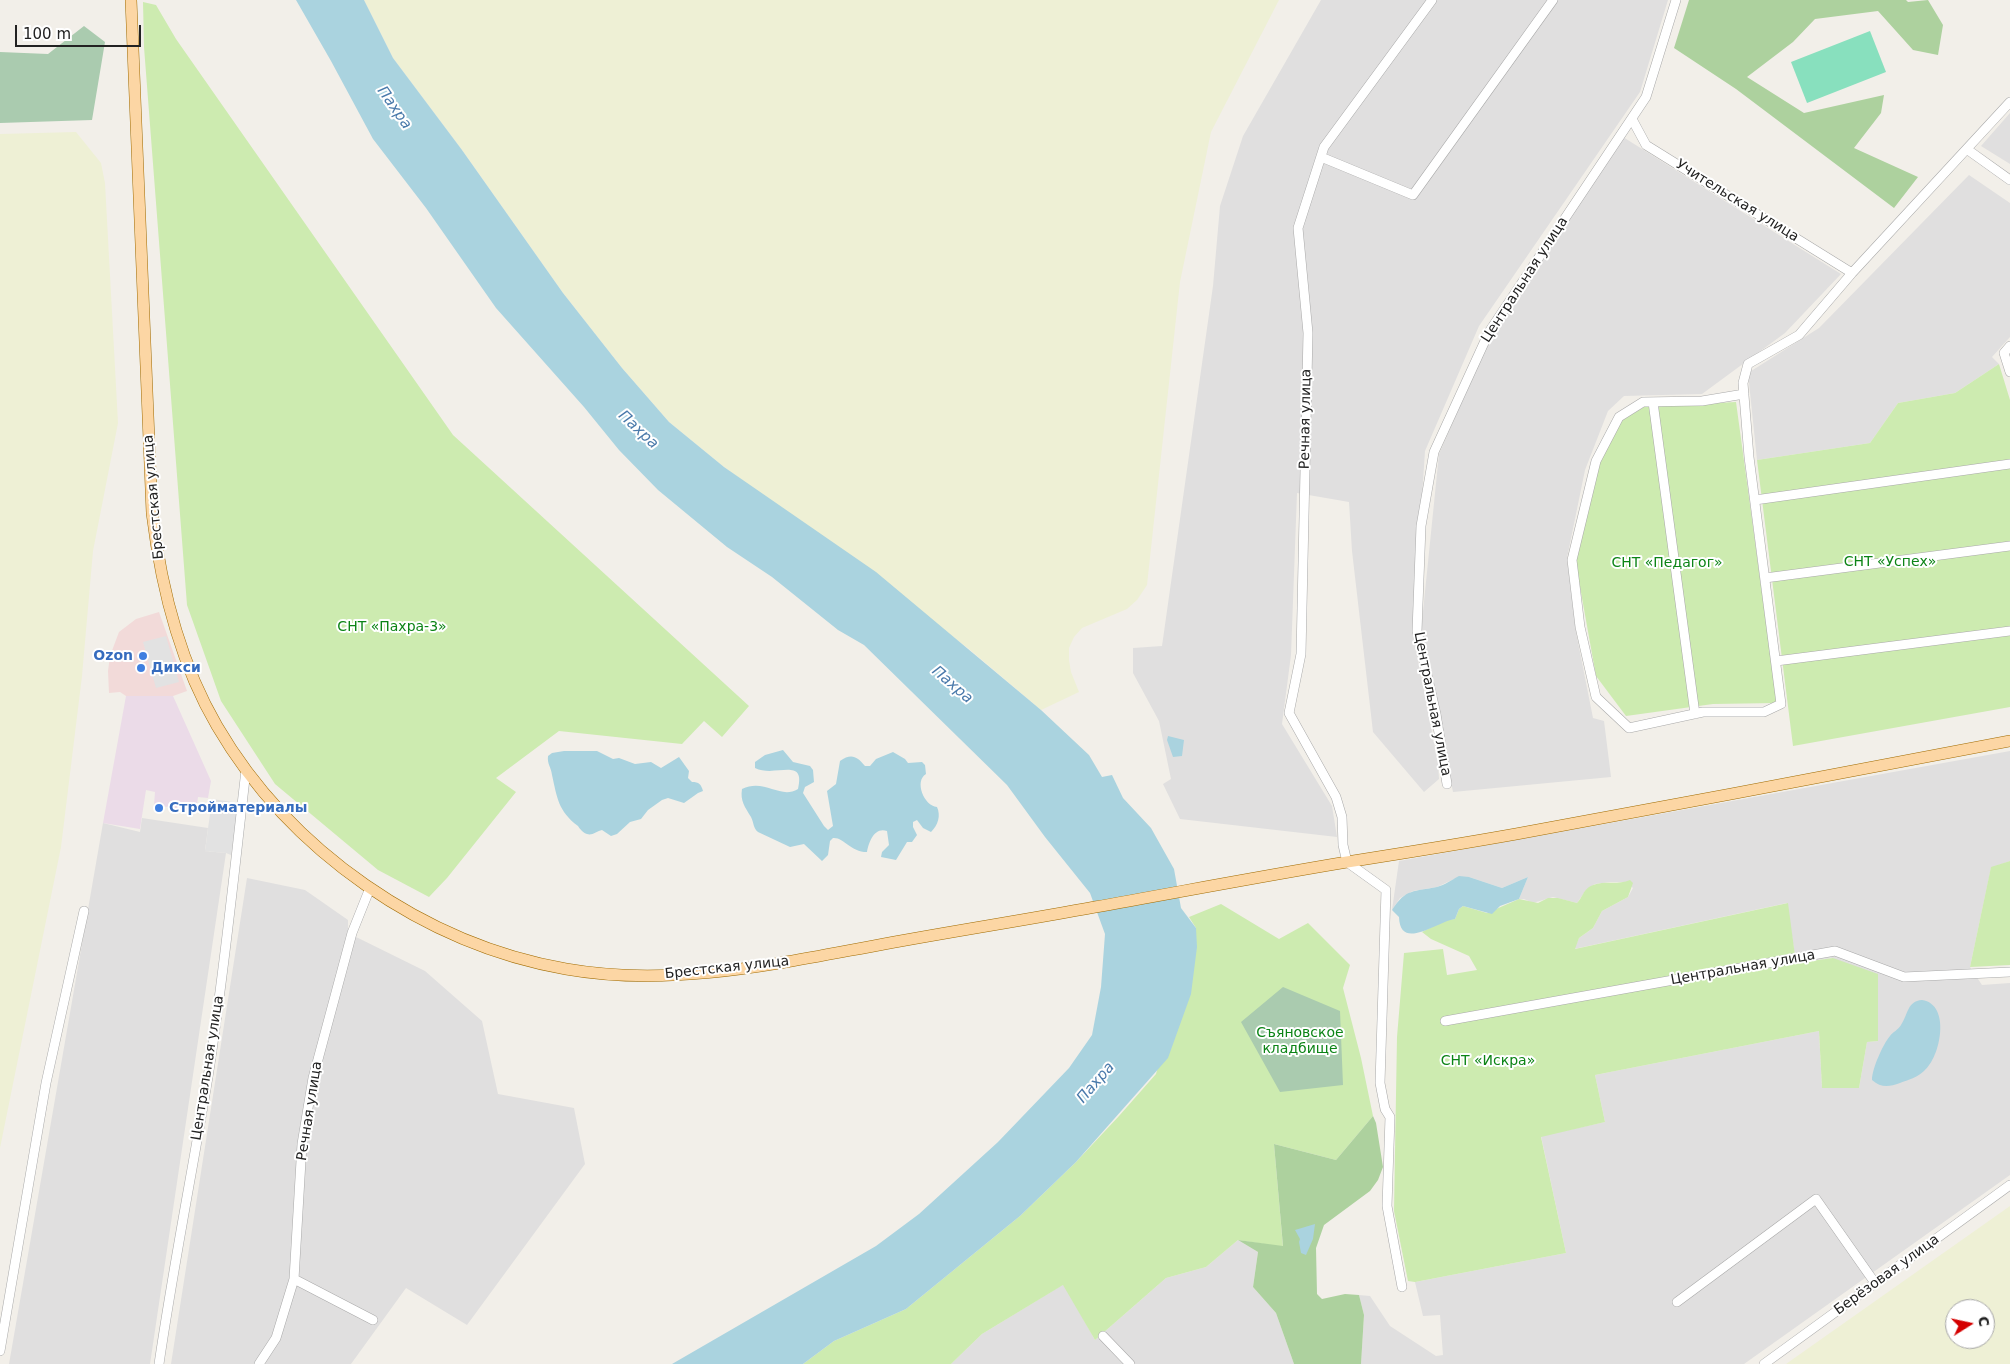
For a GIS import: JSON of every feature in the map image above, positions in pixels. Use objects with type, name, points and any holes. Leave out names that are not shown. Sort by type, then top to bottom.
[{"type":"main road","name":"Брестская улица","points":[[131,0],[150,469],[158,561],[181,646],[215,722],[246,770],[281,812],[301,832],[370,888],[440,928],[490,948],[534,962],[565,969],[634,976],[680,975],[730,970],[1512,835],[2010,741]]},
{"type":"street","name":"Речная улица","points":[[1347,862],[1342,817],[1336,797],[1289,714],[1302,654],[1308,334],[1298,228],[1324,146],[1432,0]]},
{"type":"street","points":[[1321,157],[1413,195],[1552,0]]},
{"type":"street","name":"Центральная улица","points":[[1447,784],[1436,714],[1417,631],[1421,526],[1434,452],[1489,332],[1646,96],[1676,0]]},
{"type":"street","points":[[1744,394],[1702,401],[1643,402],[1619,417],[1596,461],[1572,560],[1580,622],[1596,697],[1629,728],[1704,712],[1764,712],[1781,704],[1755,500],[1744,394],[1743,383],[1748,364],[1799,335],[1852,273],[1968,150],[2010,102]]},
{"type":"street","name":"Учительская улица","points":[[1632,118],[1646,144],[1852,273]]},
{"type":"street","points":[[1968,150],[2010,180]]},
{"type":"street","points":[[2010,346],[2004,353],[2010,372]]},
{"type":"street","points":[[1653,402],[1696,714]]},
{"type":"street","points":[[1755,500],[2010,464]]},
{"type":"street","points":[[1765,578],[2010,546]]},
{"type":"street","points":[[1776,661],[2010,631]]},
{"type":"street","name":"Центральная улица","points":[[158,1364],[208,1077],[232,906],[246,770]]},
{"type":"street","points":[[1347,862],[1386,890],[1380,1082],[1385,1109],[1390,1117],[1387,1206],[1402,1287]]},
{"type":"street","name":"Речная улица","points":[[259,1364],[276,1338],[294,1279],[302,1144],[313,1078],[352,933],[370,888]]},
{"type":"street","points":[[0,1351],[46,1083],[84,911]]},
{"type":"street","name":"Центральная улица","points":[[1445,1021],[1835,951],[1904,977],[2010,972]]},
{"type":"street","name":"Берёзовая улица","points":[[1764,1364],[2010,1185]]},
{"type":"street","points":[[1677,1302],[1816,1199],[1875,1283]]},
{"type":"street","points":[[294,1279],[373,1320]]},
{"type":"street","points":[[1104,1336],[1130,1364]]},
{"type":"shaded area","points":[[1321,0],[1668,0],[1640,92],[1479,326],[1425,451],[1413,634],[1438,763],[1439,779],[1424,792],[1373,732],[1352,551],[1349,502],[1297,493],[1291,655],[1282,724],[1332,806],[1337,837],[1180,819],[1163,784],[1171,779],[1159,721],[1133,673],[1133,648],[1162,646],[1213,286],[1220,206],[1243,136]]},
{"type":"shaded area","points":[[2010,113],[2010,164],[1981,146]]},
{"type":"shaded area","points":[[1623,137],[1841,274],[1785,333],[1702,394],[1624,396],[1608,411],[1585,470],[1567,558],[1576,632],[1593,718],[1604,721],[1611,777],[1453,792],[1421,631],[1439,454],[1491,335]]},
{"type":"shaded area","points":[[1969,175],[2010,203],[2010,337],[1992,357],[1999,364],[1955,393],[1898,403],[1870,443],[1757,460],[1748,373],[1819,328]]},
{"type":"shaded area","points":[[159,612],[187,691],[173,696],[126,696],[120,692],[109,693],[108,671],[110,656],[119,632],[136,619]]},
{"type":"shaded area","points":[[166,636],[179,682],[156,688],[143,642]]},
{"type":"shaded area","points":[[126,696],[173,696],[211,781],[208,798],[198,797],[196,811],[154,805],[155,792],[146,790],[140,829],[103,823]]},
{"type":"shaded area","points":[[2010,751],[2010,861],[1991,868],[1970,967],[1982,985],[2010,983],[2010,1175],[1744,1364],[1361,1364],[1364,1315],[1359,1295],[1370,1296],[1390,1326],[1436,1356],[1443,1355],[1440,1315],[1423,1316],[1415,1282],[1566,1253],[1541,1136],[1605,1122],[1595,1075],[1819,1031],[1822,1088],[1859,1088],[1867,1042],[1878,1041],[1833,958],[1796,963],[1787,903],[1574,949],[1579,938],[1593,928],[1602,911],[1628,897],[1633,888],[1626,882],[1595,884],[1586,890],[1577,903],[1553,897],[1533,903],[1519,899],[1528,877],[1502,888],[1469,877],[1454,879],[1437,887],[1413,891],[1400,898],[1392,910],[1399,861]]},
{"type":"shaded area","points":[[212,799],[239,803],[231,855],[205,851]]},
{"type":"shaded area","points":[[142,818],[208,828],[205,851],[226,853],[150,1364],[9,1364],[103,823],[140,832]]},
{"type":"shaded area","points":[[247,878],[305,890],[348,920],[348,933],[425,971],[482,1021],[498,1094],[574,1108],[585,1164],[467,1325],[406,1288],[351,1364],[171,1364]]},
{"type":"shaded area","points":[[1238,1240],[1258,1252],[1253,1287],[1276,1313],[1294,1364],[951,1364],[982,1334],[1064,1284],[1095,1340],[1166,1278],[1206,1267]]},
{"type":"green space","points":[[364,0],[1279,0],[1211,132],[1180,282],[1147,585],[1137,600],[1127,609],[1082,628],[1074,637],[1069,648],[1069,660],[1071,672],[1079,692],[1041,710],[969,649],[724,467],[669,422],[622,368],[563,293],[462,150],[393,58]]},
{"type":"green space","points":[[1689,0],[1906,0],[1908,2],[1928,0],[1943,25],[1938,55],[1913,50],[1878,11],[1815,19],[1793,42],[1747,77],[1804,113],[1884,95],[1881,113],[1854,148],[1918,177],[1894,208],[1736,89],[1674,48]]},
{"type":"green space","name":"СНТ «Пахра-3»","points":[[143,2],[156,5],[176,39],[453,435],[749,706],[722,737],[704,721],[682,744],[559,731],[496,778],[516,792],[447,878],[429,897],[378,870],[275,784],[221,701],[187,605],[144,47]]},
{"type":"green space","points":[[84,26],[105,42],[92,120],[0,123],[0,52],[48,54]]},
{"type":"green space","points":[[1870,31],[1886,72],[1807,103],[1791,62]]},
{"type":"green space","points":[[76,132],[101,163],[105,183],[118,423],[93,551],[82,676],[61,847],[0,1148],[0,134]]},
{"type":"green space","name":"СНТ «Успех»","points":[[1999,364],[2010,400],[2010,707],[1793,746],[1757,460],[1870,443],[1898,403],[1955,393]]},
{"type":"green space","name":"СНТ «Педагог»","points":[[1736,402],[1777,703],[1713,704],[1626,716],[1596,676],[1575,559],[1598,465],[1621,421],[1644,407]]},
{"type":"green space","points":[[2010,861],[2010,965],[1970,967],[1991,867]]},
{"type":"green space","name":"СНТ «Искра»","points":[[1630,880],[1633,883],[1628,897],[1602,911],[1593,928],[1579,938],[1575,949],[1788,903],[1796,963],[1833,958],[1878,974],[1878,1041],[1867,1042],[1859,1088],[1822,1088],[1819,1031],[1595,1075],[1605,1122],[1541,1137],[1566,1253],[1415,1282],[1408,1281],[1394,1211],[1397,1037],[1404,953],[1443,949],[1447,975],[1477,970],[1469,956],[1431,939],[1422,932],[1445,920],[1455,919],[1459,909],[1463,906],[1487,913],[1519,899],[1538,903],[1548,898],[1558,898],[1577,903],[1589,887],[1599,883],[1625,882]]},
{"type":"green space","points":[[1221,904],[1279,939],[1308,923],[1350,965],[1343,988],[1361,1058],[1373,1116],[1336,1160],[1274,1144],[1283,1247],[1238,1240],[1206,1267],[1166,1278],[1095,1340],[1063,1285],[982,1334],[951,1364],[803,1364],[834,1341],[906,1309],[1020,1216],[1076,1162],[1119,1116],[1156,1074],[1196,928],[1189,917]]},
{"type":"green space","name":"Съяновское кладбище","points":[[1283,987],[1340,1011],[1343,1085],[1280,1092],[1241,1022]]},
{"type":"green space","points":[[1373,1116],[1376,1123],[1383,1167],[1378,1180],[1370,1191],[1324,1225],[1316,1248],[1317,1294],[1322,1299],[1345,1294],[1359,1295],[1364,1315],[1361,1364],[1294,1364],[1276,1313],[1253,1287],[1258,1252],[1238,1240],[1283,1246],[1274,1144],[1336,1160]]},
{"type":"green space","points":[[2010,1206],[2010,1364],[1786,1364]]},
{"type":"water","name":"Пахра","points":[[296,0],[364,0],[393,58],[462,150],[563,293],[622,368],[669,422],[724,467],[876,572],[1041,710],[1089,755],[1102,777],[1112,775],[1123,798],[1151,828],[1174,869],[1181,908],[1196,928],[1197,947],[1191,994],[1168,1058],[1076,1162],[1020,1216],[906,1309],[834,1341],[803,1364],[672,1364],[876,1246],[919,1214],[998,1142],[1069,1068],[1092,1035],[1101,987],[1105,934],[1090,893],[1045,837],[1007,785],[864,645],[838,630],[772,577],[727,547],[658,490],[619,450],[584,407],[496,308],[426,208],[373,139]]},
{"type":"water","points":[[1168,736],[1184,740],[1182,756],[1173,757],[1167,740]]},
{"type":"water","points":[[783,750],[793,762],[810,766],[813,770],[814,782],[805,787],[803,793],[828,830],[833,826],[827,791],[836,784],[840,761],[851,756],[865,766],[870,766],[876,759],[893,752],[908,763],[922,762],[925,765],[926,774],[922,777],[921,782],[922,793],[932,806],[937,807],[939,817],[937,823],[931,832],[923,828],[917,820],[913,822],[917,835],[912,842],[907,842],[896,860],[881,857],[882,852],[889,845],[887,831],[882,830],[875,833],[867,852],[856,850],[841,840],[833,838],[830,841],[828,855],[822,861],[804,844],[790,847],[758,832],[744,804],[742,789],[758,786],[791,792],[798,789],[799,779],[797,773],[793,770],[771,771],[755,768],[755,762],[765,755]]},
{"type":"water","points":[[597,751],[613,759],[619,758],[635,764],[651,762],[661,768],[679,757],[689,771],[688,778],[692,782],[699,784],[703,791],[684,803],[668,798],[662,800],[648,810],[641,819],[630,822],[617,834],[611,836],[602,830],[593,834],[587,834],[566,815],[557,797],[548,756],[552,753]]},
{"type":"water","points":[[1459,876],[1469,877],[1502,888],[1528,877],[1519,899],[1500,906],[1492,914],[1463,906],[1459,909],[1455,919],[1421,932],[1413,934],[1406,932],[1401,927],[1399,917],[1392,910],[1406,894],[1440,886]]},
{"type":"water","points":[[1922,1000],[1931,1004],[1937,1011],[1940,1021],[1940,1032],[1935,1055],[1924,1071],[1916,1077],[1892,1085],[1885,1086],[1879,1084],[1872,1080],[1881,1051],[1890,1036],[1901,1025],[1913,1003]]},
{"type":"water","points":[[1315,1224],[1313,1239],[1306,1255],[1301,1253],[1300,1239],[1295,1230]]},
{"type":"place","name":"Ozon","points":[[143,656]]},
{"type":"place","name":"Дикси","points":[[141,668]]},
{"type":"place","name":"Стройматериалы","points":[[159,808]]}]
